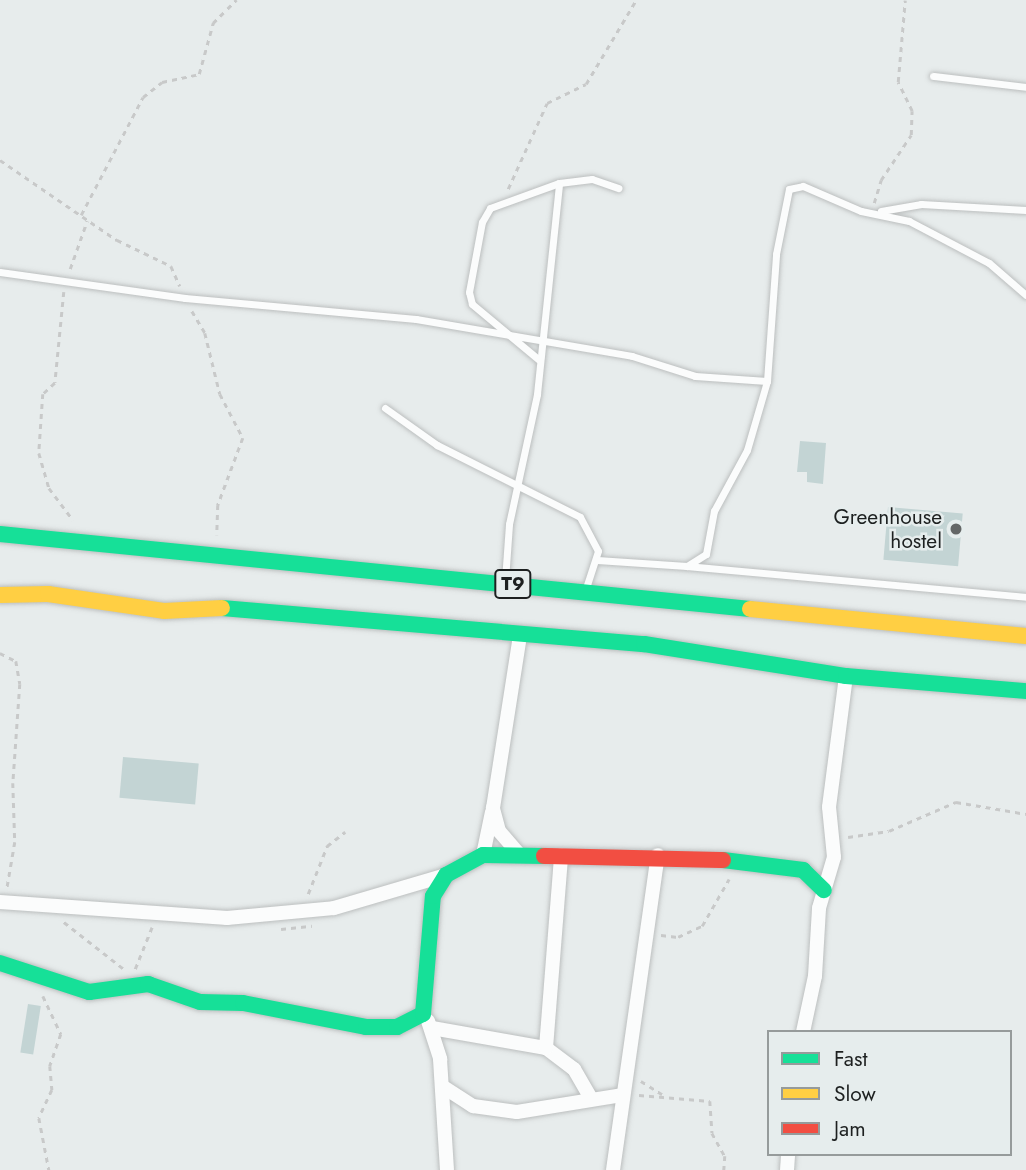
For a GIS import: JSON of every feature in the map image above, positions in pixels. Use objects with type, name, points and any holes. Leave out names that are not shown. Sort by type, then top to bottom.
[{"type":"main road","name":"T9","points":[[0,534],[1026,636]]},
{"type":"main road","points":[[0,595],[48,594],[164,611],[244,607],[520,636],[697,649],[846,676],[1026,691]]},
{"type":"main road","points":[[0,963],[89,992],[148,985],[200,1002],[243,1003],[366,1027],[397,1027],[428,1021],[428,918],[433,896],[446,875],[483,855],[658,855],[751,861],[803,870],[824,890]]},
{"type":"street","points":[[483,855],[520,636]]},
{"type":"street","points":[[803,1030],[834,837],[830,807],[846,676]]},
{"type":"street","points":[[493,808],[499,831],[519,854]]},
{"type":"street","points":[[613,1170],[644,930],[658,855]]},
{"type":"street","points":[[546,1048],[561,856]]},
{"type":"street","points":[[4,903],[227,918],[299,907],[334,908],[446,875]]},
{"type":"street","points":[[447,1170],[442,1086],[428,1021],[546,1048],[573,1069],[591,1098]]},
{"type":"street","points":[[442,1086],[459,1100],[492,1111],[517,1112],[622,1095]]},
{"type":"lane","points":[[933,76],[1026,87]]},
{"type":"lane","points":[[538,359],[479,312],[469,292],[482,222],[490,208],[559,183],[592,178],[618,188]]},
{"type":"lane","points":[[505,583],[517,488],[530,438],[539,339],[559,183]]},
{"type":"lane","points":[[687,566],[705,554],[710,542],[714,511],[747,450],[767,381],[785,196],[803,186],[871,213],[929,231],[998,269],[1026,295]]},
{"type":"lane","points":[[871,213],[921,204],[1026,210]]},
{"type":"lane","points":[[0,272],[184,298],[507,332],[632,356],[695,376],[767,381]]},
{"type":"lane","points":[[385,408],[437,445],[517,488],[580,517],[596,540],[597,560],[584,591]]},
{"type":"lane","points":[[597,560],[1026,597]]},
{"type":"path","points":[[80,216],[144,97],[162,82],[199,74],[213,23],[236,0]]},
{"type":"path","points":[[490,208],[509,188],[547,103],[586,84],[636,0]]},
{"type":"path","points":[[871,213],[881,180],[911,135],[912,111],[898,82],[905,0]]},
{"type":"path","points":[[0,160],[87,221],[171,266],[184,298],[205,333],[220,394],[243,438],[218,505],[221,522],[212,555]]},
{"type":"path","points":[[87,221],[66,282],[55,383],[43,394],[39,453],[55,499],[98,544]]},
{"type":"path","points":[[0,653],[16,661],[20,684],[4,903]]},
{"type":"path","points":[[834,837],[889,831],[956,802],[1026,814]]},
{"type":"path","points":[[299,907],[327,846],[345,832]]},
{"type":"path","points":[[644,930],[678,937],[702,926],[732,875],[751,861]]},
{"type":"path","points":[[56,907],[78,938],[134,976],[144,941],[160,914]]},
{"type":"path","points":[[29,974],[61,1034],[50,1066],[52,1090],[39,1118],[49,1170]]},
{"type":"path","points":[[625,1073],[662,1095]]},
{"type":"path","points":[[622,1095],[662,1095],[710,1101],[712,1133],[725,1156],[724,1170]]},
{"type":"building","points":[[800,441],[826,443],[823,484],[807,482],[807,472],[797,472]]},
{"type":"building","name":"Greenhouse hostel","points":[[888,507],[963,514],[958,566],[883,560]]},
{"type":"building","points":[[123,757],[199,764],[195,804],[119,798]]},
{"type":"building","points":[[28,1004],[41,1006],[33,1054],[20,1052]]},
{"type":"traffic: fast","points":[[0,534],[750,609]]},
{"type":"traffic: fast","points":[[222,608],[644,644],[846,676],[1026,691]]},
{"type":"traffic: fast","points":[[0,963],[89,992],[148,984],[200,1002],[243,1003],[366,1027],[397,1027],[423,1014],[433,896],[446,875],[483,855],[544,856]]},
{"type":"traffic: fast","points":[[723,860],[803,870],[824,890]]},
{"type":"traffic: slow","points":[[0,595],[48,594],[164,611],[222,608]]},
{"type":"traffic: slow","points":[[750,609],[1026,636]]},
{"type":"traffic: jam","points":[[544,856],[723,860]]},
{"type":"place","name":"Greenhouse hostel","points":[[956,529]]}]
